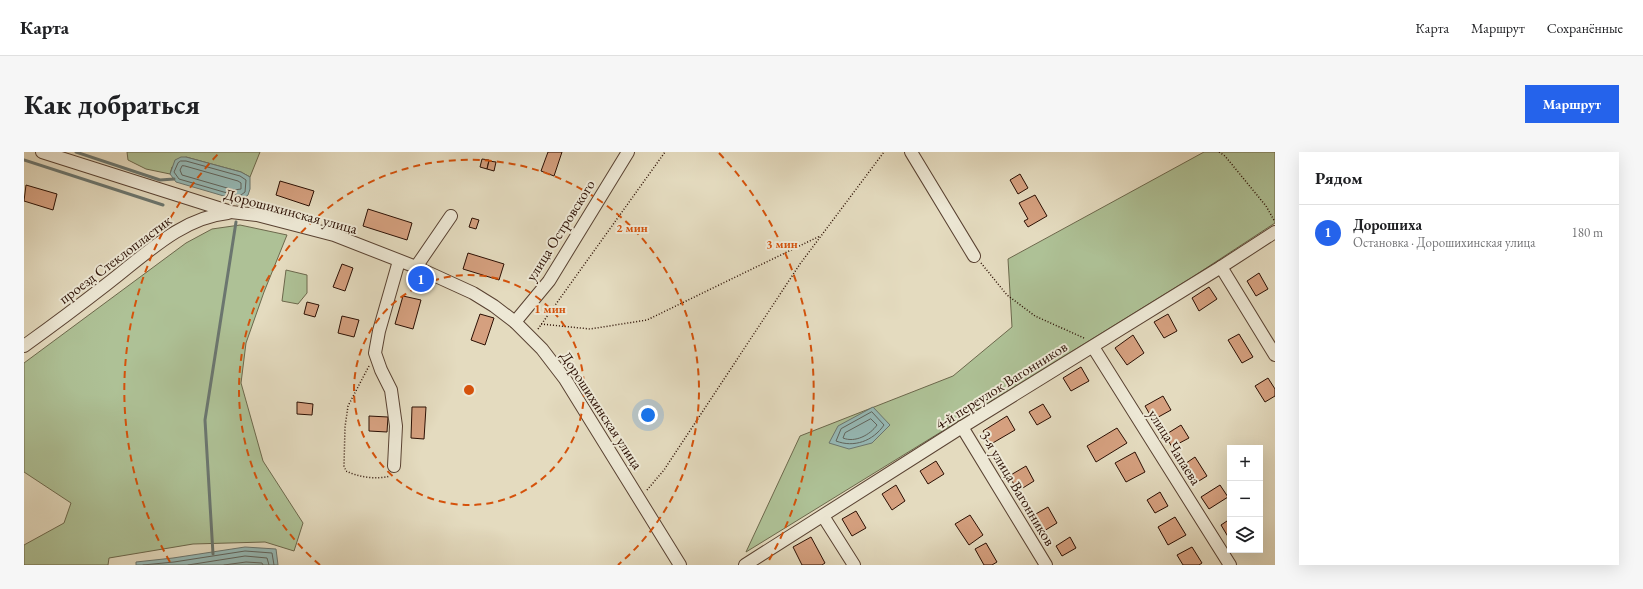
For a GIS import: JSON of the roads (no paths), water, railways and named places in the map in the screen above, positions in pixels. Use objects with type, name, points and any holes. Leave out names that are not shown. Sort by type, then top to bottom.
[{"type":"street","name":"Дорошихинская улица","points":[[42,152],[231,212],[252,214],[334,235],[416,267],[476,295],[502,311],[532,338],[565,379],[680,565]]},
{"type":"street","name":"улица Островского","points":[[515,322],[549,281],[628,152]]},
{"type":"street","points":[[911,152],[974,256]]},
{"type":"street","name":"проезд Стеклопластик","points":[[24,346],[66,316],[178,229],[201,218],[231,212]]},
{"type":"street","points":[[416,267],[451,216]]},
{"type":"street","name":"4-й переулок Вагонников","points":[[744,565],[1275,232]]},
{"type":"street","points":[[394,466],[396,426],[391,390],[381,370],[375,353],[379,331],[399,261]]},
{"type":"street","points":[[1221,267],[1275,355]]},
{"type":"street","name":"улица Чапаева","points":[[1093,347],[1230,565]]},
{"type":"street","name":"3-я улица Вагонников","points":[[962,427],[1046,565]]},
{"type":"street","points":[[823,516],[854,565]]},
{"type":"water","points":[[181,157],[186,157],[241,172],[250,177],[250,189],[248,195],[243,199],[234,199],[176,182],[170,174],[175,160]]},
{"type":"water","points":[[873,407],[890,425],[872,443],[849,449],[829,443],[838,426]]},
{"type":"water","points":[[245,547],[276,549],[278,565],[136,565],[136,562]]},
{"type":"waterway","points":[[76,152],[160,180],[174,179]]},
{"type":"waterway","points":[[24,160],[163,205]]},
{"type":"waterway","points":[[234,199],[237,203]]},
{"type":"waterway","points":[[213,554],[205,420],[236,222]]},
{"type":"place","name":"Дорошиха","points":[[421,279]]}]
